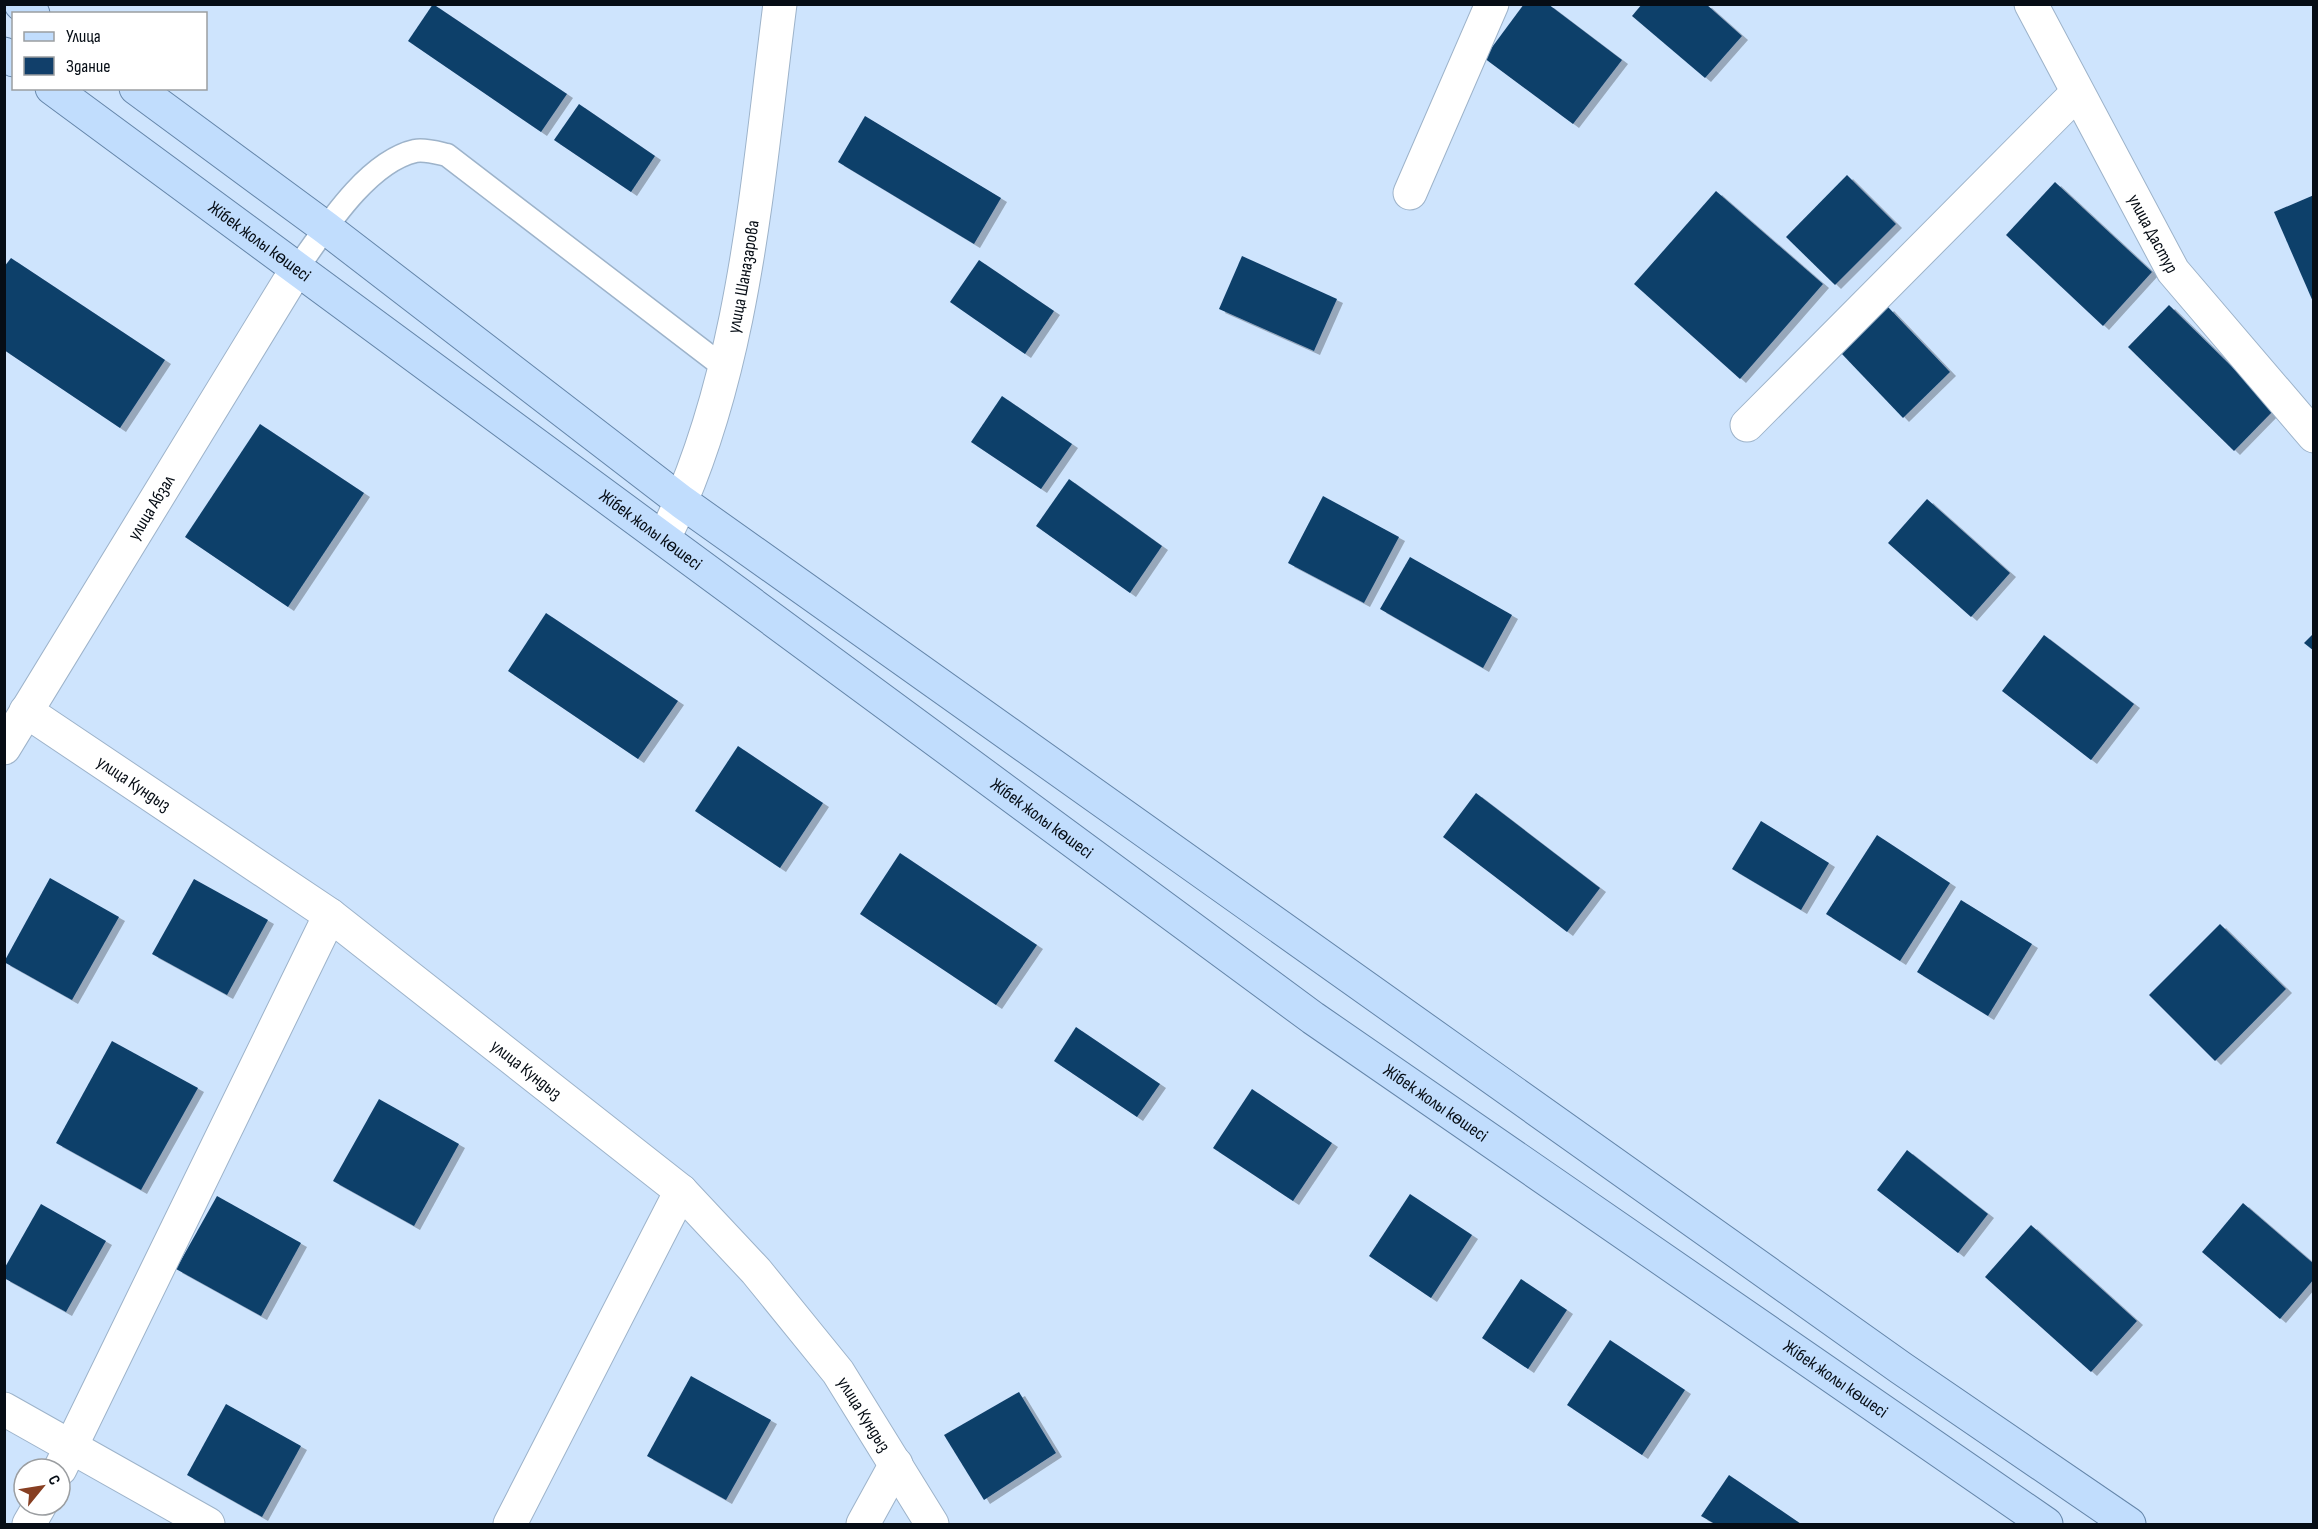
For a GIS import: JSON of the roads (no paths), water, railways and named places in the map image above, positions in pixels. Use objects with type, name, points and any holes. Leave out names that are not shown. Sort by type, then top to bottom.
[{"type":"main road","name":"Жібек жолы көшесі","points":[[55,90],[298,267],[1313,1018],[2046,1524]]},
{"type":"main road","points":[[139,90],[326,228],[682,502],[1901,1368],[2129,1524]]},
{"type":"street","name":"улица Шаназарова","points":[[664,538],[682,502],[725,368],[748,258],[780,4]]},
{"type":"street","points":[[1410,193],[1492,4]]},
{"type":"street","name":"улица Дастур","points":[[2031,4],[2173,271],[2313,436]]},
{"type":"street","points":[[1748,425],[2077,93]]},
{"type":"street","name":"улица Абзал","points":[[4,748],[298,267]]},
{"type":"street","name":"улица Кундыз","points":[[26,711],[330,915],[681,1191],[756,1271],[838,1372],[932,1524]]},
{"type":"street","points":[[65,1457],[330,915]]},
{"type":"street","points":[[510,1524],[681,1191]]},
{"type":"street","points":[[4,1409],[64,1457]]},
{"type":"street","points":[[72,1461],[208,1524]]},
{"type":"street","points":[[863,1524],[896,1464]]},
{"type":"lane","points":[[298,267],[326,228],[370,177],[391,159],[417,151],[447,155],[725,368]]}]
